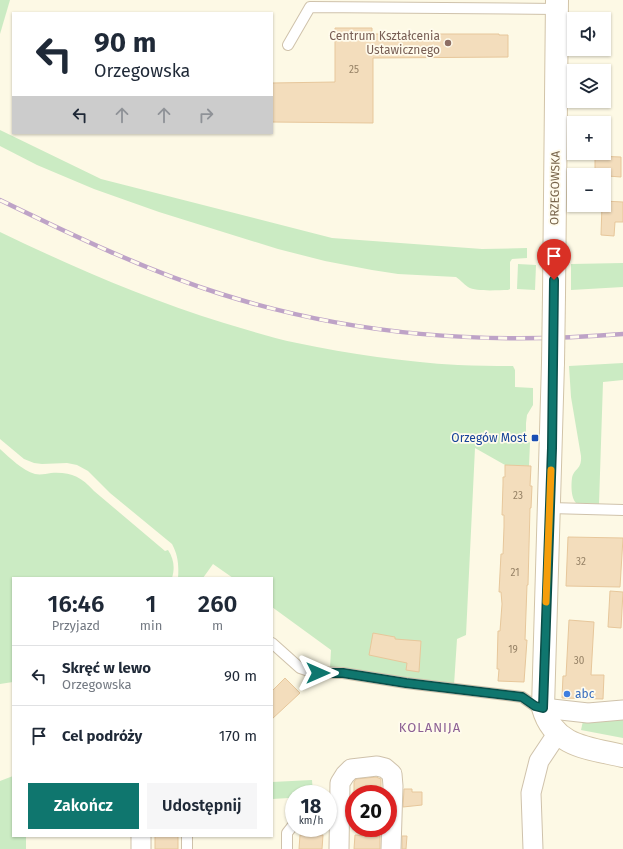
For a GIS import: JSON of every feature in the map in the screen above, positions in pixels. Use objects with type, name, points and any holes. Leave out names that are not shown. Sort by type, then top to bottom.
[{"type":"street","name":"ORZEGOWSKA","points":[[557,5],[553,363],[550,508],[543,708],[546,720],[565,740],[578,746],[623,756]]},
{"type":"street","points":[[543,708],[588,713],[623,710]]},
{"type":"street","points":[[533,849],[531,793],[539,761],[558,734]]},
{"type":"street","points":[[337,793],[340,783],[351,769],[377,766],[385,768],[392,774],[393,786],[390,849]]},
{"type":"street","points":[[337,831],[339,849]]},
{"type":"street","points":[[141,849],[142,837]]},
{"type":"lane","points":[[288,45],[310,7],[557,5]]},
{"type":"lane","points":[[550,508],[623,510]]},
{"type":"lane","points":[[273,643],[300,668],[312,672],[343,673],[406,683],[522,697],[535,706],[543,708]]},
{"type":"lane","points":[[187,837],[187,849]]},
{"type":"lane","points":[[287,837],[287,849]]},
{"type":"green space","points":[[0,0],[10,0],[0,34]]},
{"type":"green space","points":[[0,130],[101,179],[332,238],[482,249],[527,248],[527,258],[512,259],[510,262],[510,289],[508,290],[472,289],[456,277],[398,274],[325,261],[278,249],[159,212],[94,189],[37,165],[0,146]]},
{"type":"green space","points":[[0,232],[82,270],[166,304],[278,339],[337,351],[397,360],[438,364],[513,366],[515,370],[515,387],[533,388],[533,405],[527,415],[526,423],[526,437],[530,443],[529,466],[505,465],[475,448],[466,635],[457,639],[454,685],[330,668],[331,650],[273,608],[273,577],[232,577],[213,564],[204,577],[178,577],[178,560],[172,544],[110,493],[88,471],[77,465],[67,463],[34,463],[24,459],[0,439]]},
{"type":"green space","points":[[623,263],[623,287],[571,290],[571,264]]},
{"type":"green space","points":[[518,264],[536,265],[535,290],[517,289]]},
{"type":"green space","points":[[623,363],[623,380],[603,382],[599,504],[576,503],[572,495],[572,481],[574,472],[580,464],[581,456],[571,397],[569,366]]},
{"type":"green space","points":[[0,449],[21,467],[35,474],[64,473],[80,478],[165,551],[168,550],[172,557],[174,567],[172,577],[12,577],[12,682],[0,684]]},
{"type":"green space","points":[[623,715],[623,738],[581,730],[583,721]]},
{"type":"green space","points":[[12,776],[12,837],[26,837],[26,849],[0,849],[0,781]]},
{"type":"green space","points":[[312,780],[312,785],[285,785],[285,798],[273,799],[273,782]]},
{"type":"building","points":[[335,28],[372,28],[372,34],[508,35],[508,57],[373,58],[373,123],[273,122],[273,83],[335,82]]},
{"type":"building","points":[[611,157],[621,157],[621,177],[611,176],[611,168],[595,168],[595,160],[611,160]]},
{"type":"building","points":[[611,201],[623,202],[623,222],[615,222],[614,236],[601,235],[602,212],[611,212]]},
{"type":"building","points":[[505,465],[531,466],[530,486],[532,486],[525,640],[527,640],[524,682],[498,681],[498,631],[500,631],[502,604],[501,592],[499,592],[501,554],[503,554],[504,515],[502,515],[503,477],[505,477]]},
{"type":"building","points":[[568,537],[623,538],[620,587],[566,586]]},
{"type":"building","points":[[610,591],[623,592],[621,628],[608,627]]},
{"type":"building","points":[[569,620],[594,622],[591,675],[604,675],[603,699],[562,698],[563,676],[566,676]]},
{"type":"building","points":[[373,633],[395,637],[395,639],[421,641],[419,672],[406,670],[407,663],[369,655]]},
{"type":"building","points":[[285,678],[300,693],[273,718],[273,690]]},
{"type":"building","points":[[376,777],[381,779],[381,785],[354,785],[356,779]]},
{"type":"building","points":[[404,789],[412,789],[412,792],[422,792],[422,805],[403,807]]},
{"type":"building","points":[[402,836],[407,836],[406,849],[402,849]]},
{"type":"building","points":[[155,837],[178,837],[178,849],[155,849]]},
{"type":"building","points":[[300,837],[323,837],[322,849],[299,849]]},
{"type":"building","points":[[355,837],[380,837],[380,849],[354,849]]},
{"type":"railway","points":[[0,200],[82,239],[193,285],[271,308],[321,320],[420,334],[470,337],[521,338],[623,334]]},
{"type":"slow traffic","points":[[546,602],[551,470]]},
{"type":"place","name":"Centrum Kształcenia Ustawicznego","points":[[448,43]]},
{"type":"place","name":"Orzegów Most","points":[[535,438]]},
{"type":"place","name":"abc","points":[[567,694]]},
{"type":"district","name":"KOLANIJA","points":[[430,727]]},
{"type":"route","points":[[318,673],[343,673],[406,683],[522,697],[535,706],[543,708],[552,448],[554,280]]}]
